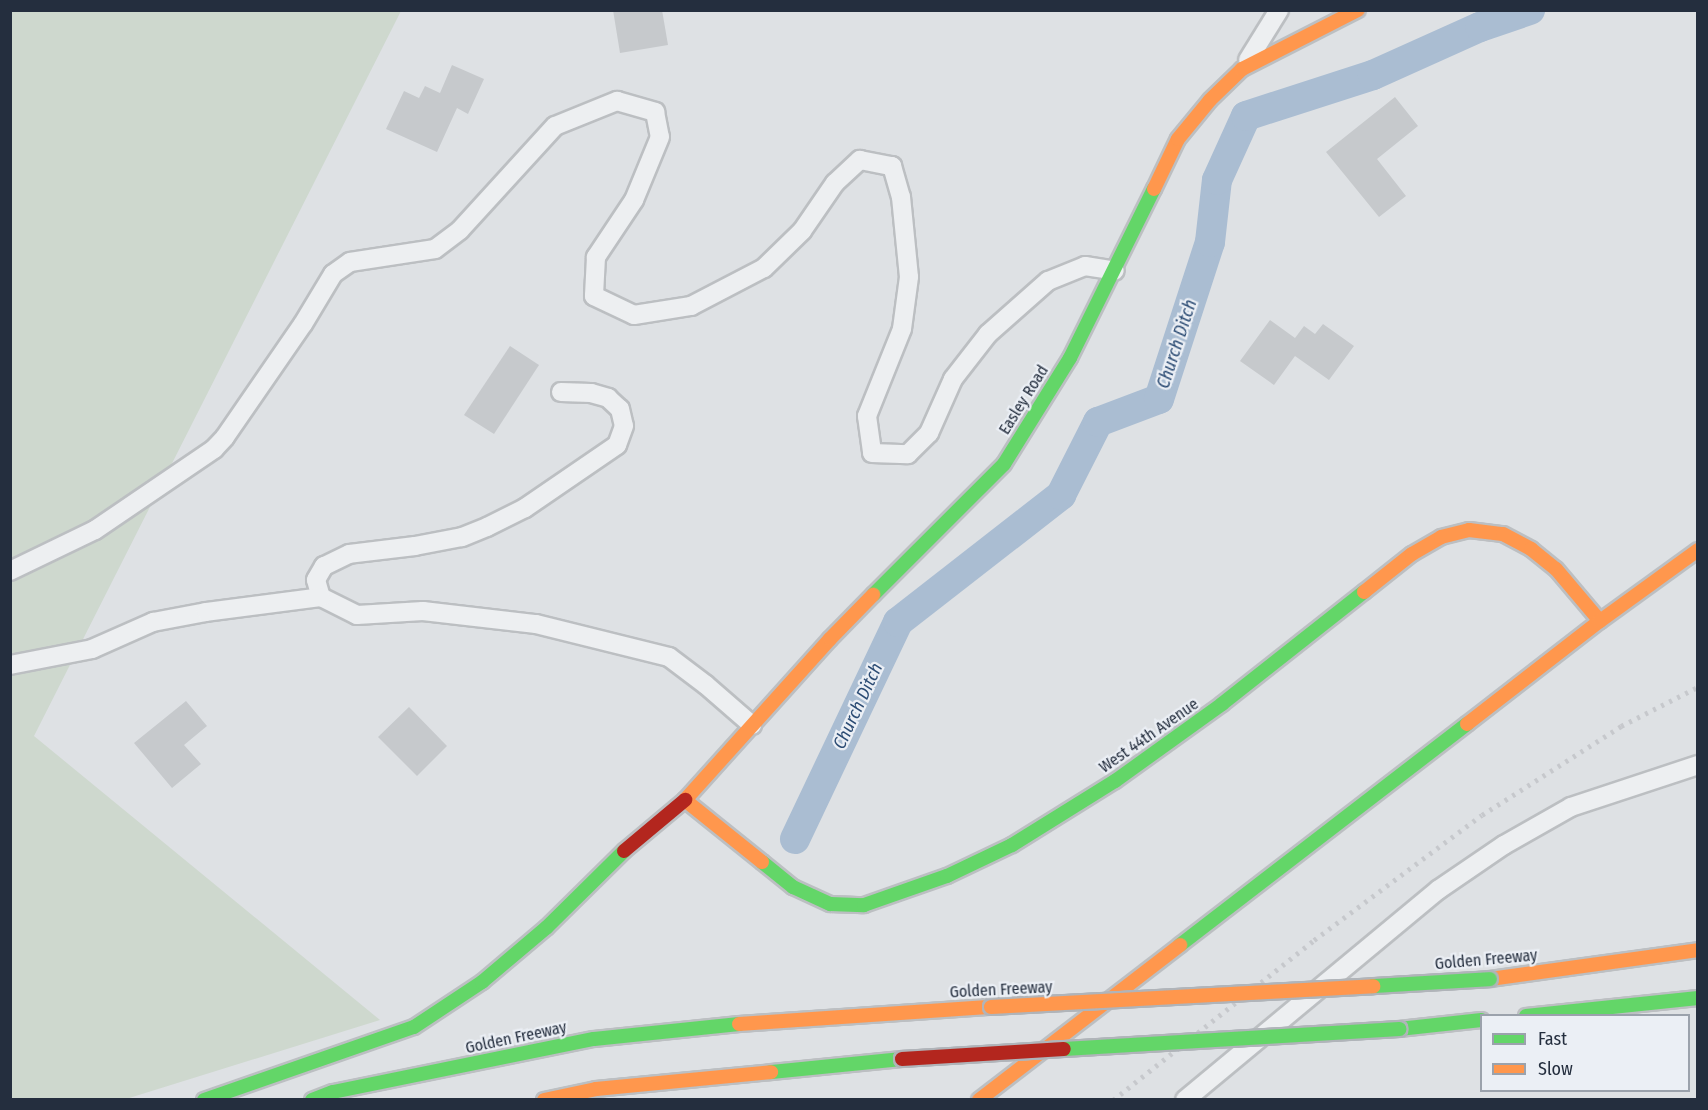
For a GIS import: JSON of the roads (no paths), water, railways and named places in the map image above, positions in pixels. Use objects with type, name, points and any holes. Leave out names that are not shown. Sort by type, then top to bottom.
[{"type":"main road","name":"Easley Road","points":[[204,1100],[414,1027],[499,968],[547,927],[639,836],[685,800],[830,639],[1004,464],[1070,358],[1115,271],[1178,139],[1210,100],[1242,69],[1358,10]]},
{"type":"main road","name":"West 44th Avenue","points":[[685,800],[793,887],[830,903],[864,904],[898,895],[937,880],[1012,845],[1115,781],[1222,704],[1412,554],[1441,537],[1469,530],[1503,534],[1531,549],[1556,569],[1600,621]]},
{"type":"main road","points":[[979,1100],[1600,621],[1698,549]]},
{"type":"main road","name":"Golden Freeway","points":[[312,1100],[333,1092],[594,1039],[720,1025],[991,1007],[1490,979],[1698,950]]},
{"type":"main road","points":[[1545,1014],[1698,998]]},
{"type":"main road","points":[[544,1100],[596,1089],[902,1059],[1400,1029],[1480,1020]]},
{"type":"lane","points":[[1242,69],[1280,10]]},
{"type":"lane","points":[[10,571],[95,530],[214,449],[225,437],[290,343],[333,274],[350,262],[435,249],[459,230],[555,126],[617,101],[655,112],[660,137],[634,200],[596,257],[594,296],[634,315],[691,306],[764,268],[802,231],[835,183],[860,160],[892,166],[901,197],[909,277],[902,329],[867,416],[872,453],[908,454],[929,432],[953,378],[988,334],[1048,282],[1085,266],[1115,271]]},
{"type":"lane","points":[[321,597],[316,580],[324,566],[349,554],[415,546],[462,537],[487,527],[525,508],[617,446],[624,426],[620,409],[608,398],[591,393],[561,392]]},
{"type":"lane","points":[[10,664],[93,649],[153,622],[206,612],[321,597],[357,615],[423,611],[536,624],[669,657],[752,725]]},
{"type":"lane","points":[[1185,1100],[1438,891],[1504,844],[1571,807],[1698,765]]},
{"type":"waterway","name":"Church Ditch","points":[[795,839],[898,622],[1061,495],[1098,422],[1159,399],[1210,242],[1217,180],[1246,116],[1373,75],[1480,27],[1530,10]]},
{"type":"railway","points":[[1113,1100],[1314,940],[1482,815],[1621,726],[1698,687]]}]
